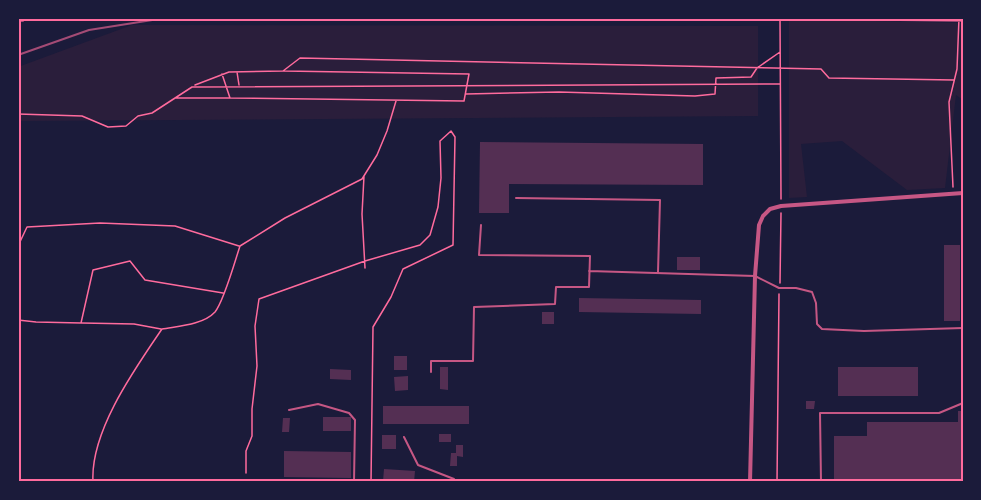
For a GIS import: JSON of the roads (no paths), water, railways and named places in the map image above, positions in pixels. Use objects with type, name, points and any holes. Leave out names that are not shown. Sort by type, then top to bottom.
[{"type":"street","points":[[750,482],[755,276],[759,225],[763,216],[770,209],[781,206],[963,193]]},
{"type":"lane","points":[[516,198],[660,200],[658,273]]},
{"type":"lane","points":[[430,372],[431,361],[473,361],[474,307],[555,304],[556,287],[589,287],[590,256],[479,255],[481,225]]},
{"type":"lane","points":[[589,271],[755,276],[779,288],[796,288],[812,292],[816,303],[817,324],[822,329],[864,331],[963,328]]},
{"type":"lane","points":[[821,482],[820,412],[939,413],[963,403]]},
{"type":"lane","points":[[289,410],[318,404],[349,413],[355,420],[354,482]]},
{"type":"lane","points":[[404,436],[418,465],[454,479],[455,482]]},
{"type":"railway","points":[[18,55],[89,30],[165,18]]},
{"type":"railway","points":[[771,18],[963,21]]},
{"type":"railway","points":[[18,21],[23,21]]}]
